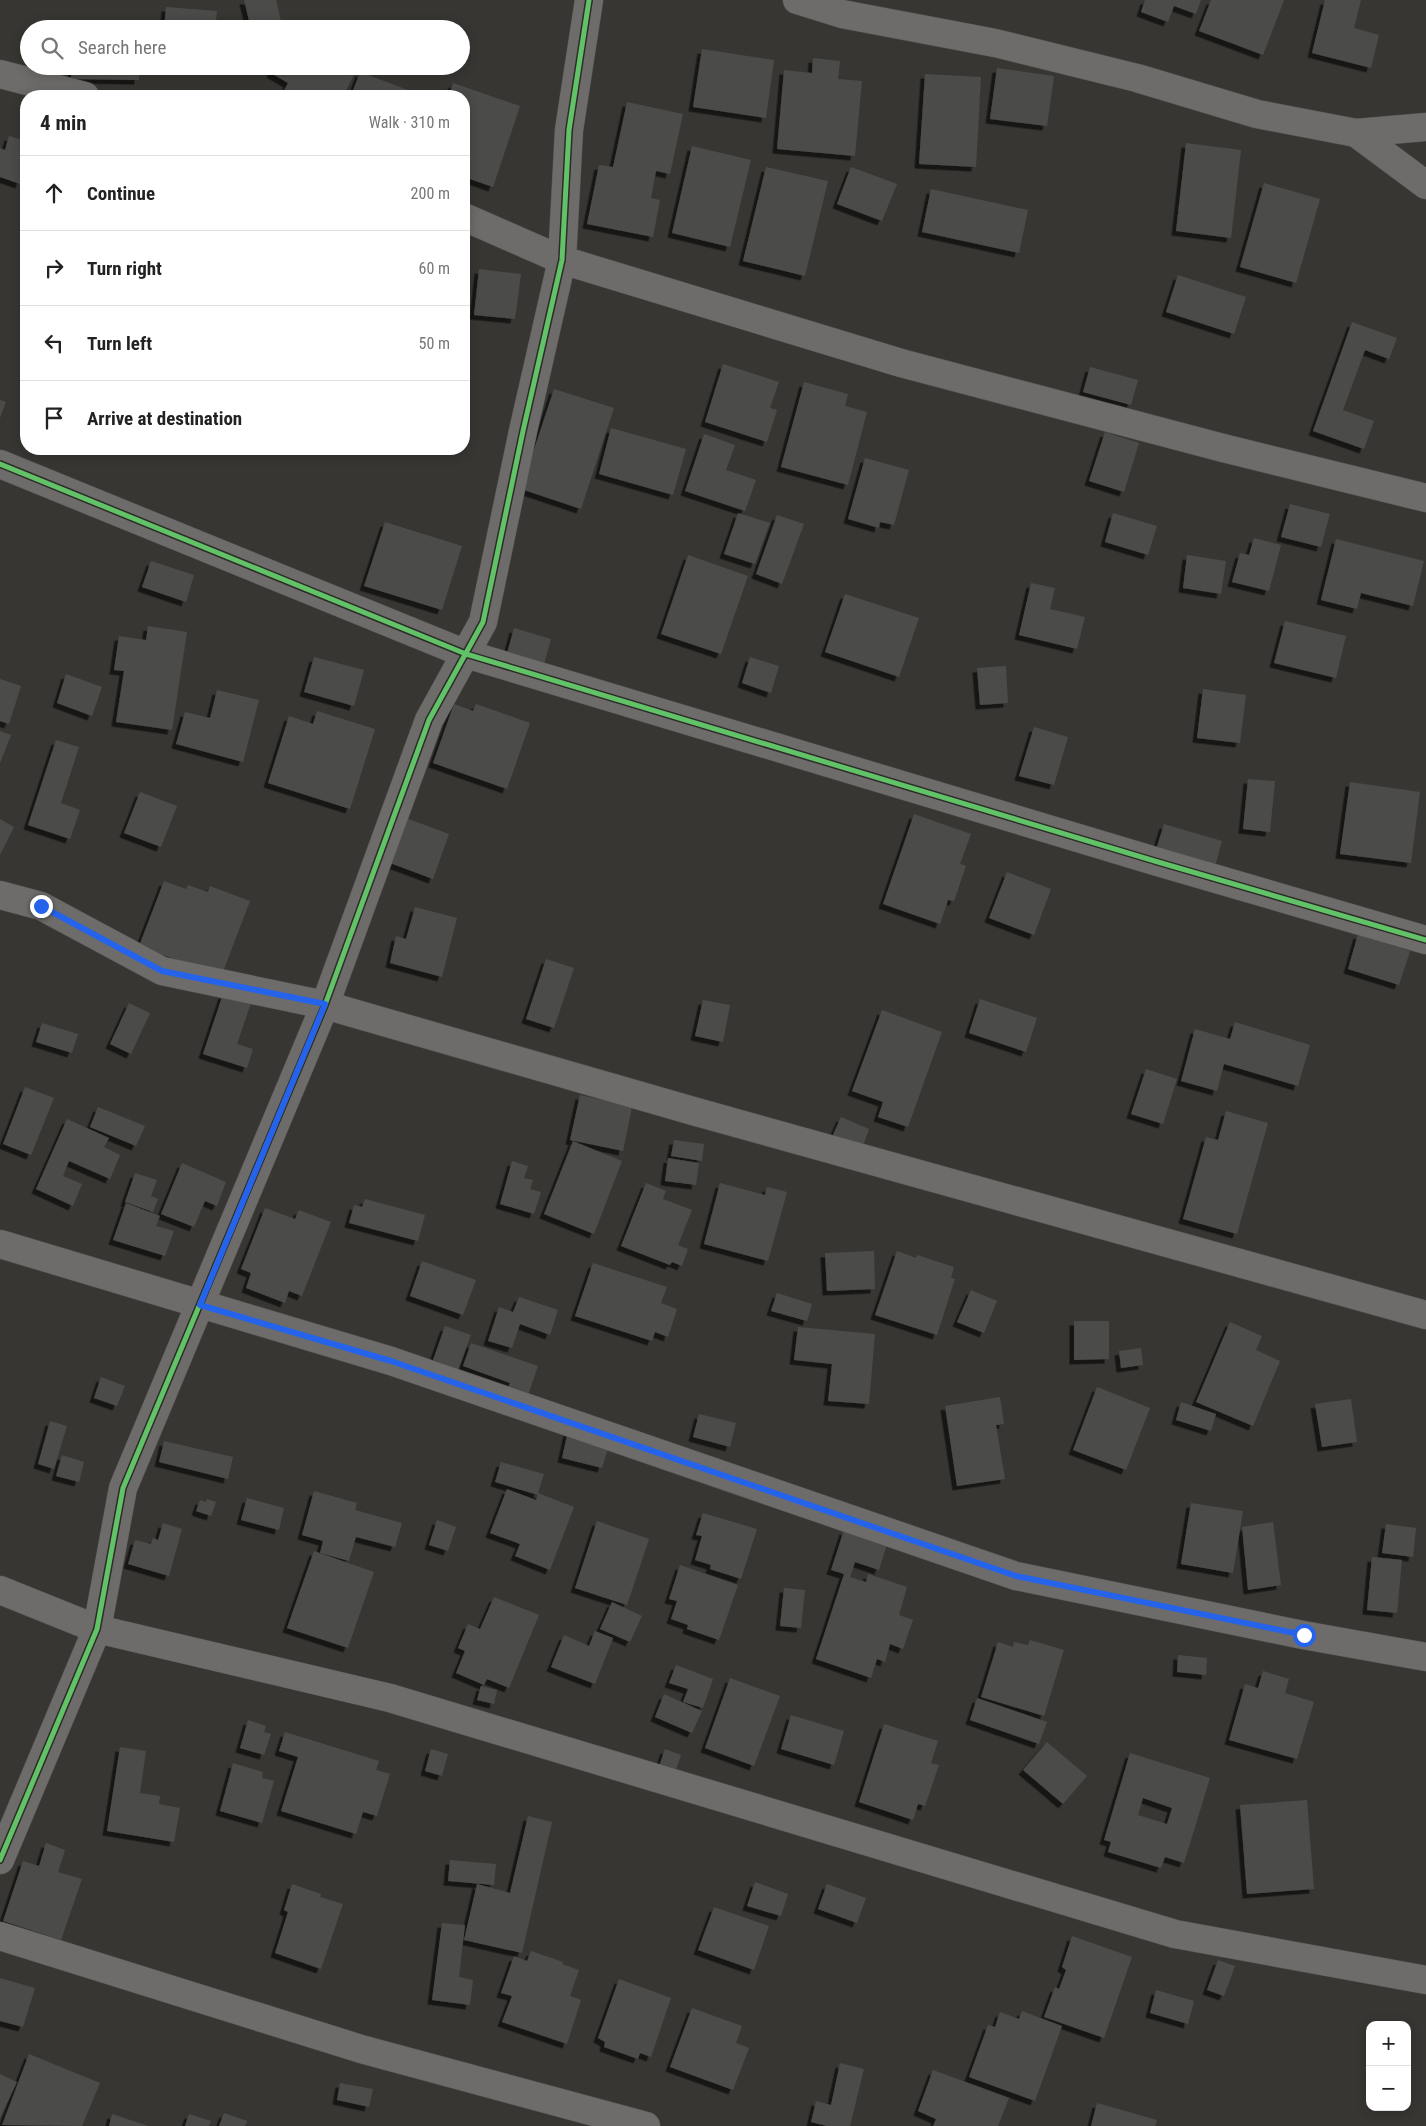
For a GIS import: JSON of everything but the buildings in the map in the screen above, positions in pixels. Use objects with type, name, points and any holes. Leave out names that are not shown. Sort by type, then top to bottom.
[{"type":"street","points":[[0,1860],[97,1629],[123,1488],[325,1004],[429,720],[483,622],[523,431],[562,260],[569,130],[589,0]]},
{"type":"street","points":[[797,0],[842,14],[995,43],[1127,75],[1257,114],[1356,133],[1426,127]]},
{"type":"street","points":[[0,74],[62,90]]},
{"type":"street","points":[[1356,133],[1426,185]]},
{"type":"street","points":[[470,220],[562,260],[901,363],[1223,448],[1426,498]]},
{"type":"street","points":[[0,464],[466,654],[1158,862],[1426,940]]},
{"type":"street","points":[[0,894],[41,906],[162,971],[325,1004],[693,1111],[1426,1315]]},
{"type":"street","points":[[0,1244],[391,1361],[1016,1576],[1304,1635],[1426,1657]]},
{"type":"street","points":[[0,1590],[97,1629],[390,1698],[1175,1934],[1426,1980]]},
{"type":"street","points":[[0,1936],[361,2048],[646,2126]]},
{"type":"cycle path","points":[[0,1860],[97,1629],[123,1488],[325,1005],[429,720],[483,622],[523,431],[562,260],[569,130],[589,0]]},
{"type":"cycle path","points":[[0,464],[466,654],[1158,862],[1426,940]]},
{"type":"route","points":[[41,906],[162,971],[325,1004],[200,1305],[391,1361],[1016,1576],[1304,1635]]}]
